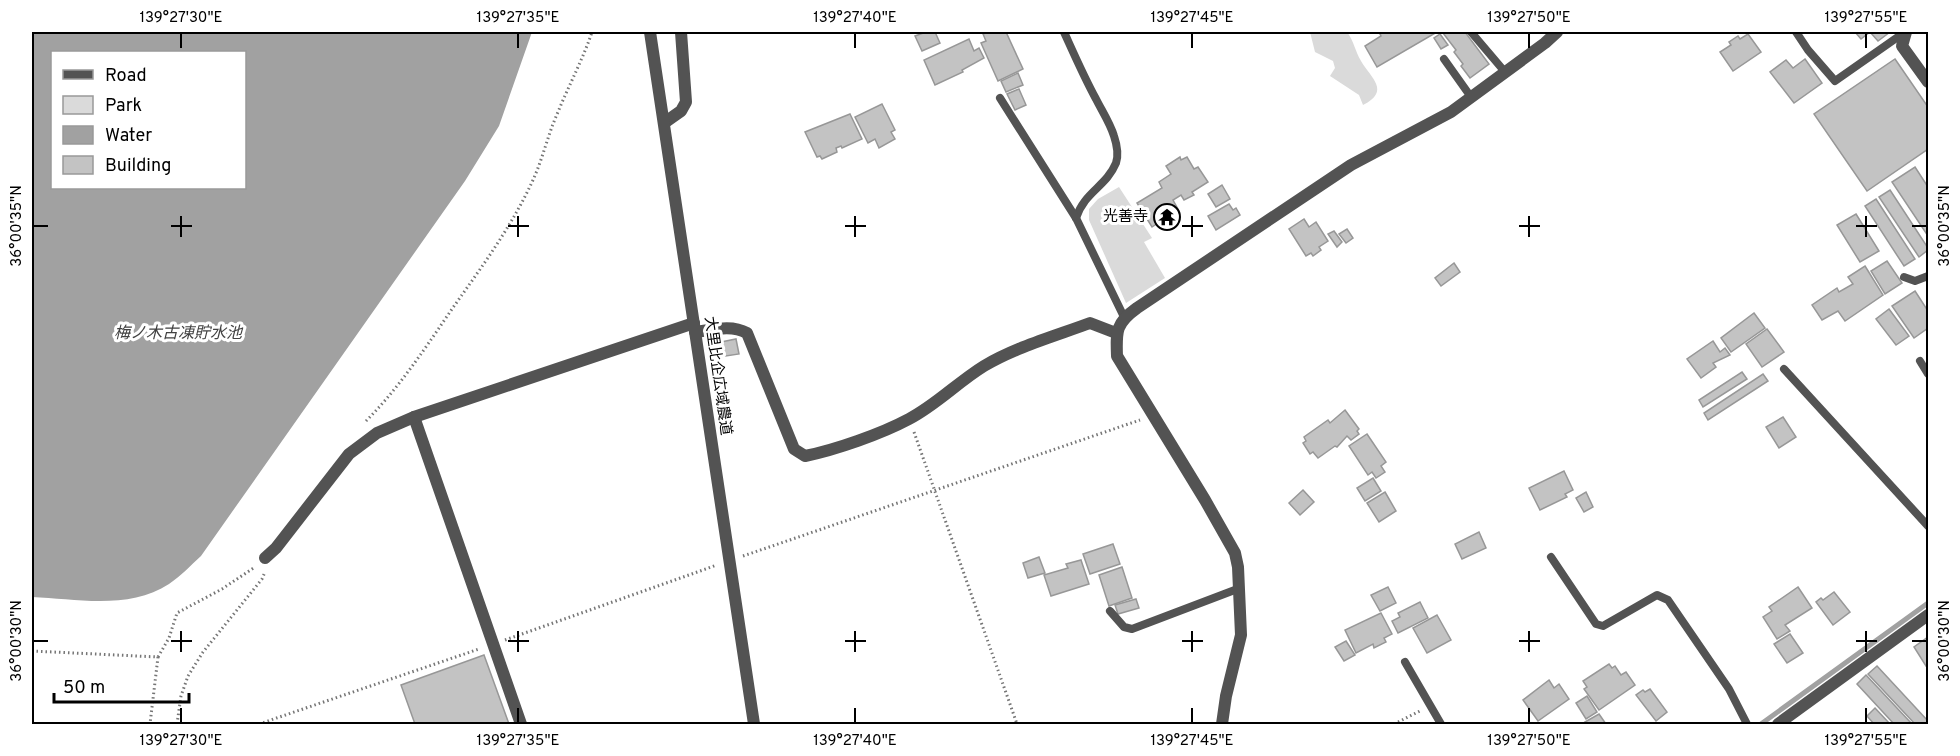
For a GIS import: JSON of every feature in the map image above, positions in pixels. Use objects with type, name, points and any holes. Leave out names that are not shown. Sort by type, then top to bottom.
[{"type":"street","name":"大里比企広域農道","points":[[650,32],[754,724]]},
{"type":"street","points":[[664,123],[681,111],[686,102],[681,32]]},
{"type":"street","points":[[1222,724],[1226,696],[1241,635],[1239,567],[1235,553],[1117,356],[1116,333],[1124,317],[1351,165],[1451,112],[1557,32]]},
{"type":"street","points":[[1905,32],[1902,46],[1929,82]]},
{"type":"street","points":[[266,558],[349,454],[377,433],[414,417],[695,328],[731,327],[740,328],[747,333],[794,449],[805,456],[866,437],[909,419],[983,367],[1014,352],[1090,323],[1116,333]]},
{"type":"street","points":[[414,417],[521,724]]},
{"type":"street","points":[[1778,724],[1929,615]]},
{"type":"lane","points":[[1064,32],[1113,134],[1117,148],[1117,160],[1113,170],[1107,179],[1088,195],[1080,206],[1076,218]]},
{"type":"lane","points":[[1471,32],[1505,72]]},
{"type":"lane","points":[[1796,32],[1808,50],[1835,81],[1905,32]]},
{"type":"lane","points":[[1443,59],[1471,97]]},
{"type":"lane","points":[[1000,98],[1076,218],[1124,317]]},
{"type":"lane","points":[[1904,276],[1914,281],[1929,276]]},
{"type":"lane","points":[[1920,361],[1929,374]]},
{"type":"lane","points":[[1784,369],[1929,526]]},
{"type":"lane","points":[[1551,557],[1596,624],[1604,626],[1657,595],[1668,600],[1729,689],[1747,724]]},
{"type":"lane","points":[[1110,611],[1124,627],[1132,629],[1240,588]]},
{"type":"lane","points":[[1405,662],[1441,724]]},
{"type":"path","points":[[359,427],[380,407],[421,354],[479,271],[516,211],[547,146],[557,114],[592,32]]},
{"type":"path","points":[[259,724],[1153,415]]},
{"type":"path","points":[[909,419],[1017,724]]},
{"type":"path","points":[[150,724],[158,657],[169,638],[177,613],[251,571],[266,558]]},
{"type":"path","points":[[177,724],[181,696],[188,675],[203,652],[265,574]]},
{"type":"path","points":[[32,651],[158,657]]},
{"type":"path","points":[[1394,724],[1429,705]]},
{"type":"green space","points":[[1310,32],[1347,32],[1361,61],[1376,84],[1376,95],[1371,100],[1363,105],[1359,95],[1330,76],[1335,68],[1333,61],[1315,52]]},
{"type":"green space","points":[[1119,187],[1152,238],[1144,242],[1165,278],[1126,303],[1089,220],[1089,209],[1098,199]]},
{"type":"water","name":"梅ノ木古凍貯水池","points":[[32,32],[532,32],[499,126],[465,181],[201,556],[169,584],[154,592],[120,600],[85,601],[32,597]]},
{"type":"building","points":[[935,32],[940,43],[922,51],[915,36]]},
{"type":"building","points":[[1006,32],[1023,69],[998,81],[981,43],[986,41],[983,34]]},
{"type":"building","points":[[1384,32],[1437,32],[1377,67],[1365,46]]},
{"type":"building","points":[[1444,32],[1465,32],[1489,64],[1470,78],[1461,66],[1463,64],[1454,52],[1456,50]]},
{"type":"building","points":[[1855,32],[1870,32],[1861,39]]},
{"type":"building","points":[[1870,32],[1890,32],[1878,41]]},
{"type":"building","points":[[1440,34],[1448,45],[1441,49],[1434,38]]},
{"type":"building","points":[[1748,34],[1761,52],[1733,71],[1720,52],[1731,45],[1729,42],[1738,36],[1740,39]]},
{"type":"building","points":[[969,39],[974,51],[979,48],[984,58],[962,70],[963,72],[935,85],[924,60]]},
{"type":"building","points":[[1805,59],[1822,83],[1794,103],[1770,72],[1786,60],[1793,68]]},
{"type":"building","points":[[1895,59],[1928,107],[1928,149],[1867,191],[1814,114]]},
{"type":"building","points":[[1018,73],[1023,85],[1006,92],[1001,81]]},
{"type":"building","points":[[1019,89],[1026,105],[1015,110],[1007,94]]},
{"type":"building","points":[[882,104],[895,130],[891,132],[895,139],[879,148],[875,139],[868,143],[855,117]]},
{"type":"building","points":[[850,114],[862,139],[842,148],[841,146],[836,148],[837,152],[822,159],[820,156],[817,157],[805,132]]},
{"type":"building","points":[[1180,157],[1181,160],[1187,157],[1194,169],[1198,167],[1208,182],[1192,192],[1194,195],[1184,200],[1181,195],[1173,200],[1179,211],[1172,215],[1174,218],[1163,224],[1161,221],[1152,227],[1137,203],[1162,188],[1159,182],[1171,174],[1166,166]]},
{"type":"building","points":[[1915,167],[1928,187],[1928,236],[1892,182]]},
{"type":"building","points":[[1222,185],[1230,199],[1216,207],[1208,194]]},
{"type":"building","points":[[1890,190],[1928,248],[1919,257],[1879,197]]},
{"type":"building","points":[[1876,199],[1915,259],[1904,266],[1865,206]]},
{"type":"building","points":[[1229,204],[1233,210],[1236,208],[1240,215],[1216,230],[1208,216]]},
{"type":"building","points":[[1856,214],[1879,251],[1860,262],[1837,225]]},
{"type":"building","points":[[1304,219],[1309,227],[1316,222],[1328,241],[1319,247],[1321,250],[1313,256],[1311,253],[1306,256],[1289,229]]},
{"type":"building","points":[[1347,229],[1353,238],[1346,243],[1339,234]]},
{"type":"building","points":[[1334,231],[1342,242],[1337,247],[1328,234]]},
{"type":"building","points":[[1887,261],[1902,283],[1885,294],[1871,271]]},
{"type":"building","points":[[1454,263],[1460,272],[1441,286],[1435,278]]},
{"type":"building","points":[[1865,266],[1883,295],[1845,321],[1838,311],[1822,320],[1812,305],[1837,288],[1839,292],[1853,284],[1848,277]]},
{"type":"building","points":[[1915,291],[1928,311],[1928,328],[1914,338],[1892,306]]},
{"type":"building","points":[[1889,309],[1909,336],[1896,345],[1876,319]]},
{"type":"building","points":[[1754,313],[1765,328],[1731,352],[1721,338]]},
{"type":"building","points":[[1767,329],[1784,352],[1762,367],[1746,344]]},
{"type":"building","points":[[736,339],[739,354],[713,358],[711,344]]},
{"type":"building","points":[[1713,341],[1720,352],[1725,348],[1730,355],[1713,363],[1716,367],[1701,378],[1687,359]]},
{"type":"building","points":[[1742,372],[1747,379],[1703,407],[1699,400]]},
{"type":"building","points":[[1763,374],[1768,381],[1708,420],[1704,413]]},
{"type":"building","points":[[1345,410],[1359,429],[1357,431],[1359,434],[1351,440],[1347,436],[1337,447],[1335,446],[1318,458],[1313,452],[1310,454],[1303,443],[1306,441],[1304,437],[1328,420],[1330,423]]},
{"type":"building","points":[[1783,417],[1796,437],[1779,448],[1766,427]]},
{"type":"building","points":[[1367,434],[1386,462],[1381,466],[1385,472],[1376,478],[1372,472],[1368,475],[1349,446]]},
{"type":"building","points":[[1564,471],[1573,490],[1565,494],[1567,497],[1540,510],[1529,488]]},
{"type":"building","points":[[1373,478],[1381,491],[1365,501],[1357,488]]},
{"type":"building","points":[[1303,490],[1314,502],[1300,515],[1289,503]]},
{"type":"building","points":[[1385,492],[1396,511],[1379,522],[1367,503]]},
{"type":"building","points":[[1586,492],[1593,507],[1584,512],[1576,498]]},
{"type":"building","points":[[1479,532],[1486,548],[1462,559],[1455,544]]},
{"type":"building","points":[[1113,544],[1120,564],[1090,574],[1083,554]]},
{"type":"building","points":[[1039,557],[1045,573],[1028,578],[1023,563]]},
{"type":"building","points":[[1081,560],[1089,584],[1051,596],[1044,575],[1068,568],[1066,564]]},
{"type":"building","points":[[1122,567],[1132,598],[1109,606],[1099,575]]},
{"type":"building","points":[[1388,587],[1396,603],[1380,611],[1371,595]]},
{"type":"building","points":[[1798,587],[1812,608],[1785,625],[1790,631],[1777,639],[1763,617],[1772,611],[1769,607]]},
{"type":"building","points":[[1834,592],[1850,612],[1833,625],[1816,602]]},
{"type":"building","points":[[1136,599],[1139,608],[1118,614],[1115,605]]},
{"type":"building","points":[[1420,602],[1428,618],[1398,633],[1392,621],[1400,617],[1398,613]]},
{"type":"building","points":[[1381,613],[1392,634],[1384,638],[1386,642],[1374,648],[1373,644],[1356,653],[1345,630]]},
{"type":"building","points":[[1437,615],[1451,640],[1427,653],[1413,628]]},
{"type":"building","points":[[1790,634],[1803,653],[1787,663],[1774,644]]},
{"type":"building","points":[[1928,637],[1928,665],[1926,666],[1914,647]]},
{"type":"building","points":[[1346,641],[1355,655],[1344,661],[1335,647]]},
{"type":"building","points":[[484,655],[509,724],[415,724],[401,685]]},
{"type":"building","points":[[1609,664],[1612,668],[1615,666],[1621,675],[1626,672],[1635,685],[1599,710],[1584,689],[1587,687],[1583,681]]},
{"type":"building","points":[[1877,666],[1928,721],[1928,724],[1915,724],[1868,674]]},
{"type":"building","points":[[1866,675],[1912,724],[1894,724],[1857,684]]},
{"type":"building","points":[[1549,680],[1554,688],[1559,684],[1569,699],[1538,721],[1523,700]]},
{"type":"building","points":[[1650,689],[1667,712],[1656,721],[1636,695],[1643,690],[1645,692]]},
{"type":"building","points":[[1587,696],[1597,712],[1586,719],[1576,703]]},
{"type":"building","points":[[1875,708],[1890,724],[1874,724],[1867,716]]},
{"type":"building","points":[[1599,714],[1606,724],[1587,724],[1585,722]]},
{"type":"waterway","points":[[1761,724],[1928,603]]},
{"type":"place","name":"光善寺","points":[[1167,217]]}]
